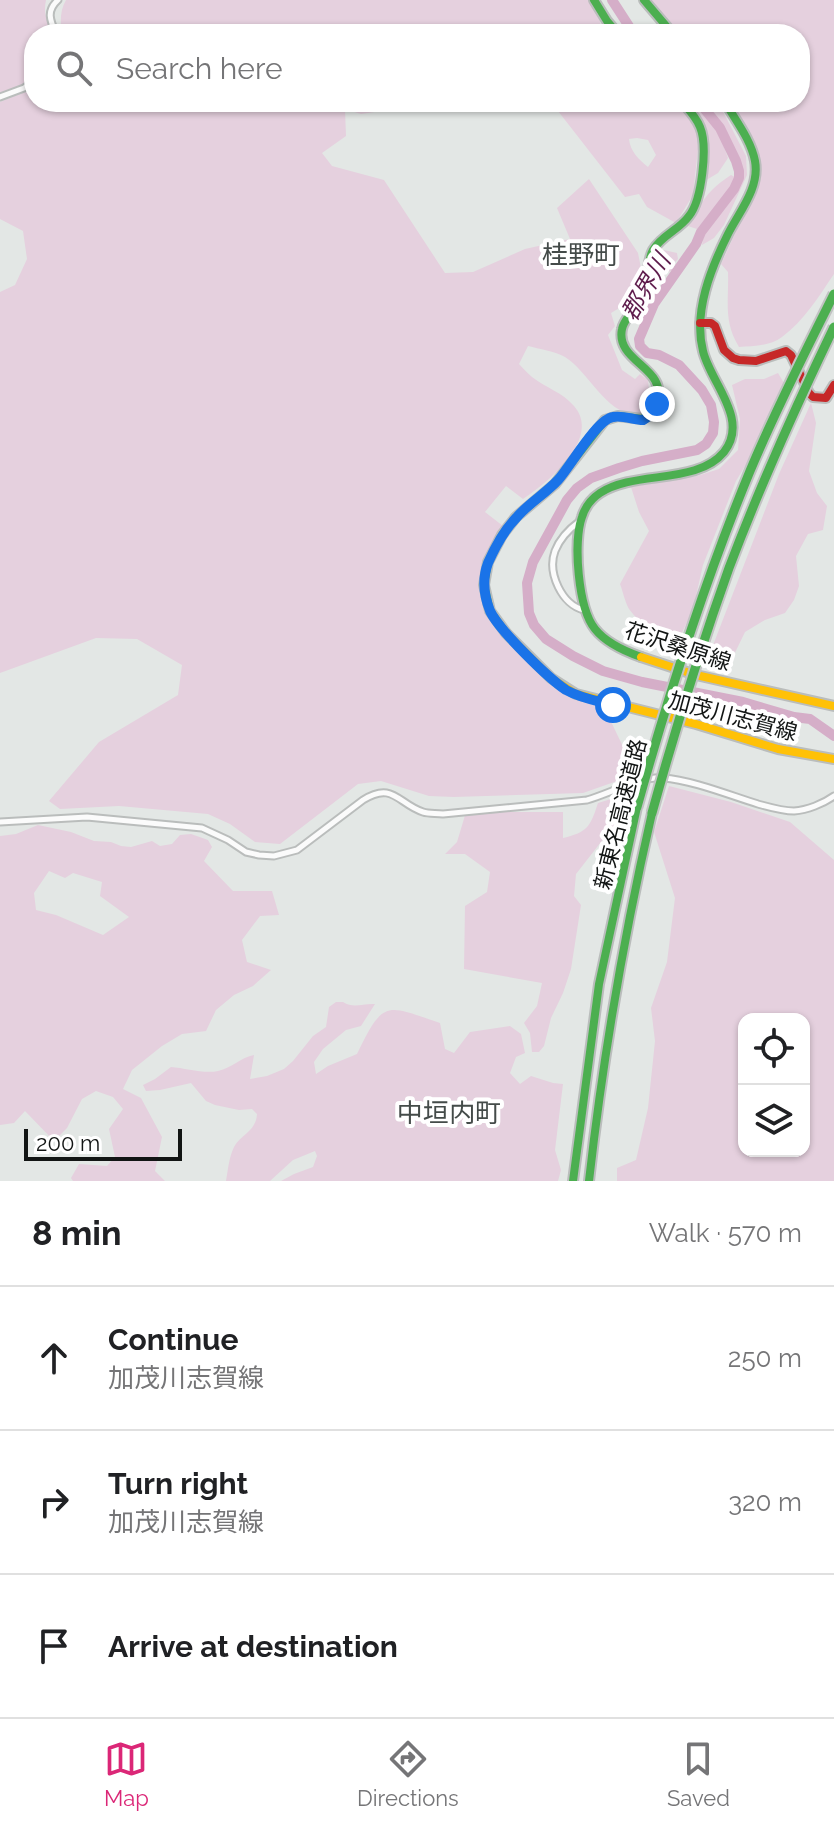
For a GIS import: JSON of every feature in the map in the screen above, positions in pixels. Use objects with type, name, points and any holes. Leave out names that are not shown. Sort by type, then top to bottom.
[{"type":"main road","points":[[596,0],[610,24]]},
{"type":"main road","points":[[644,0],[664,24]]},
{"type":"main road","name":"加茂川志賀線","points":[[690,112],[703,138],[695,207],[692,216],[650,255],[644,290],[621,332],[625,350],[656,380],[660,392],[657,404],[643,420],[615,416],[605,419],[549,491],[517,517],[498,541],[485,572],[485,595],[493,615],[506,631],[547,676],[568,691],[594,701],[710,727],[791,752],[834,759]]},
{"type":"main road","points":[[581,520],[591,500],[610,486],[709,464],[725,451],[730,441],[731,416],[707,366],[700,338],[700,323],[712,276],[752,186],[756,166],[749,145],[731,112]]},
{"type":"main road","name":"新東名高速道路","points":[[573,1181],[599,984],[637,807],[680,662],[739,498],[791,380],[834,294]]},
{"type":"main road","points":[[700,323],[715,326],[724,350],[733,358],[756,361],[786,351],[813,397],[826,398],[834,385]]},
{"type":"main road","name":"新東名高速道路","points":[[589,1181],[599,1089],[631,901],[670,745],[718,595],[783,436],[834,327]]},
{"type":"main road","name":"花沢桑原線","points":[[581,520],[577,549],[586,611],[598,634],[618,648],[673,668],[834,706]]},
{"type":"street","points":[[51,24],[49,12],[58,0]]},
{"type":"street","points":[[0,97],[24,88]]},
{"type":"street","points":[[581,520],[567,530],[555,549],[553,568],[559,590],[575,608],[586,611]]},
{"type":"street","points":[[0,822],[87,817],[202,828],[246,852],[274,856],[297,850],[363,800],[383,792],[393,794],[425,813],[443,814],[587,800],[652,778],[683,782],[789,811],[812,807],[834,796]]},
{"type":"shaded area","points":[[0,0],[46,0],[48,24],[24,24],[24,85],[0,94]]},
{"type":"shaded area","points":[[66,0],[590,0],[601,24],[61,24]]},
{"type":"shaded area","points":[[648,0],[834,0],[834,274],[797,324],[772,342],[739,347],[729,319],[728,272],[721,264],[758,189],[759,168],[734,112],[810,112],[810,24],[671,24]]},
{"type":"shaded area","points":[[24,92],[24,112],[345,112],[346,136],[322,153],[332,166],[384,180],[445,273],[473,272],[525,249],[570,239],[557,208],[589,179],[638,253],[642,273],[637,294],[632,294],[611,313],[615,326],[608,335],[622,370],[635,379],[640,374],[648,380],[650,401],[645,412],[633,414],[621,411],[565,357],[528,346],[519,364],[532,377],[574,406],[581,419],[581,432],[568,458],[545,482],[523,499],[506,486],[485,512],[503,526],[480,572],[480,594],[488,617],[533,668],[574,699],[603,705],[628,757],[620,780],[583,793],[454,797],[429,796],[381,781],[358,784],[280,844],[255,842],[230,824],[208,814],[119,806],[60,809],[49,801],[99,742],[178,695],[182,665],[137,639],[96,638],[0,673],[0,292],[15,285],[27,259],[23,231],[0,219],[0,102]]},
{"type":"shaded area","points":[[559,112],[684,112],[699,140],[693,195],[676,223],[647,207],[639,194],[625,197]],"holes":[[[629,139],[648,140],[656,155],[648,167],[636,155]]]},
{"type":"shaded area","points":[[696,112],[703,112],[719,133],[728,158],[718,173],[703,182],[705,140]]},
{"type":"shaded area","points":[[713,112],[723,112],[746,156],[747,175],[724,225],[714,238],[702,245],[710,225],[732,198],[740,177],[740,165]]},
{"type":"shaded area","points":[[731,175],[735,177],[723,202],[697,229],[688,226],[708,194]]},
{"type":"shaded area","points":[[659,249],[677,253],[678,259],[672,271],[666,272],[653,298],[645,304],[651,270]]},
{"type":"shaded area","points":[[778,373],[784,383],[751,456],[736,481],[703,565],[693,609],[674,650],[634,615],[620,584],[649,531],[631,487],[697,476],[719,469],[738,450],[740,419],[732,385],[745,379],[764,379]]},
{"type":"shaded area","points":[[811,403],[816,423],[809,471],[817,493],[827,506],[823,530],[808,534],[796,556],[799,586],[785,613],[745,632],[728,667],[710,653],[779,474]]},
{"type":"shaded area","points":[[669,786],[790,822],[834,860],[834,1181],[617,1181],[617,1168],[636,1160],[648,1108],[655,1041],[651,1008],[667,962],[675,898],[654,832]]},
{"type":"shaded area","points":[[611,799],[619,819],[576,874],[574,896],[581,905],[571,969],[551,1018],[544,1046],[539,1052],[532,1052],[530,1033],[524,1023],[537,1006],[542,983],[464,969],[465,906],[487,892],[490,872],[465,854],[445,854],[457,842],[466,812],[563,812],[563,838],[583,831],[598,803]]},
{"type":"shaded area","points":[[38,825],[94,841],[131,847],[152,841],[160,846],[172,844],[180,835],[191,834],[208,840],[212,847],[204,861],[233,891],[272,891],[279,915],[260,916],[242,940],[247,962],[271,970],[216,1010],[206,1031],[182,1034],[132,1070],[123,1089],[141,1098],[162,1137],[155,1171],[165,1181],[73,1181],[71,1178],[79,1164],[107,1166],[115,1157],[109,1129],[123,1109],[113,1097],[96,1091],[82,1099],[67,1128],[54,1141],[25,1111],[14,1123],[0,1125],[0,836],[16,834]],"holes":[[[49,871],[65,878],[73,873],[102,882],[100,896],[129,917],[103,935],[36,910],[34,893]]]},
{"type":"shaded area","points":[[336,1002],[375,1004],[361,1026],[346,1030],[323,1049],[314,1062],[316,1074],[357,1054],[374,1023],[388,1011],[408,1012],[440,1023],[445,1049],[454,1053],[470,1032],[510,1026],[521,1034],[525,1053],[516,1057],[510,1073],[520,1084],[531,1076],[563,1084],[555,1150],[561,1170],[558,1181],[281,1181],[313,1167],[317,1156],[315,1151],[293,1160],[270,1181],[226,1181],[234,1147],[254,1125],[257,1114],[252,1109],[239,1110],[206,1101],[191,1083],[146,1091],[143,1085],[171,1067],[213,1072],[254,1055],[250,1079],[284,1069],[313,1036],[326,1027],[329,1007]]},
{"type":"waterway","name":"郡界川","points":[[612,0],[628,24]]},
{"type":"waterway","name":"郡界川","points":[[707,112],[720,128],[736,161],[739,178],[654,304],[639,339],[640,346],[647,353],[679,365],[702,390],[711,405],[713,433],[706,444],[697,450],[619,468],[591,478],[577,488],[567,500],[533,562],[527,583],[529,613],[546,639],[603,671],[810,719],[834,736]]},
{"type":"traffic: fast","points":[[594,0],[610,24]]},
{"type":"traffic: fast","points":[[644,0],[664,24]]},
{"type":"traffic: fast","points":[[506,633],[490,611],[484,585],[488,562],[502,535],[516,517],[555,484],[605,420],[618,416],[642,419],[650,414],[656,404],[658,390],[655,380],[626,350],[622,329],[642,292],[653,250],[685,221],[694,208],[700,186],[703,147],[700,127],[690,112]]},
{"type":"traffic: fast","points":[[641,657],[599,634],[589,619],[579,574],[579,528],[587,507],[600,493],[630,482],[698,469],[724,452],[731,439],[731,414],[707,363],[700,321],[710,276],[752,190],[756,171],[750,146],[731,112]]},
{"type":"traffic: fast","points":[[637,807],[718,553],[770,426],[834,294]]},
{"type":"traffic: fast","points":[[652,813],[688,690],[729,568],[779,446],[834,327]]},
{"type":"traffic: fast","points":[[573,1181],[599,984],[637,807]]},
{"type":"traffic: fast","points":[[589,1181],[615,996],[652,813]]},
{"type":"traffic: slow","points":[[506,633],[551,678],[576,694],[696,724],[778,749],[834,759]]},
{"type":"traffic: slow","points":[[641,657],[696,675],[834,706]]},
{"type":"traffic: jam","points":[[700,323],[715,326],[724,350],[739,360],[756,361],[786,351],[813,397],[826,398],[834,385]]},
{"type":"district","name":"桂野町","points":[[581,255]]},
{"type":"district","name":"中垣内町","points":[[449,1113]]},
{"type":"route","points":[[613,705],[568,691],[547,676],[490,610],[485,595],[485,572],[498,541],[517,517],[549,491],[605,419],[615,416],[643,420],[657,404]]}]
